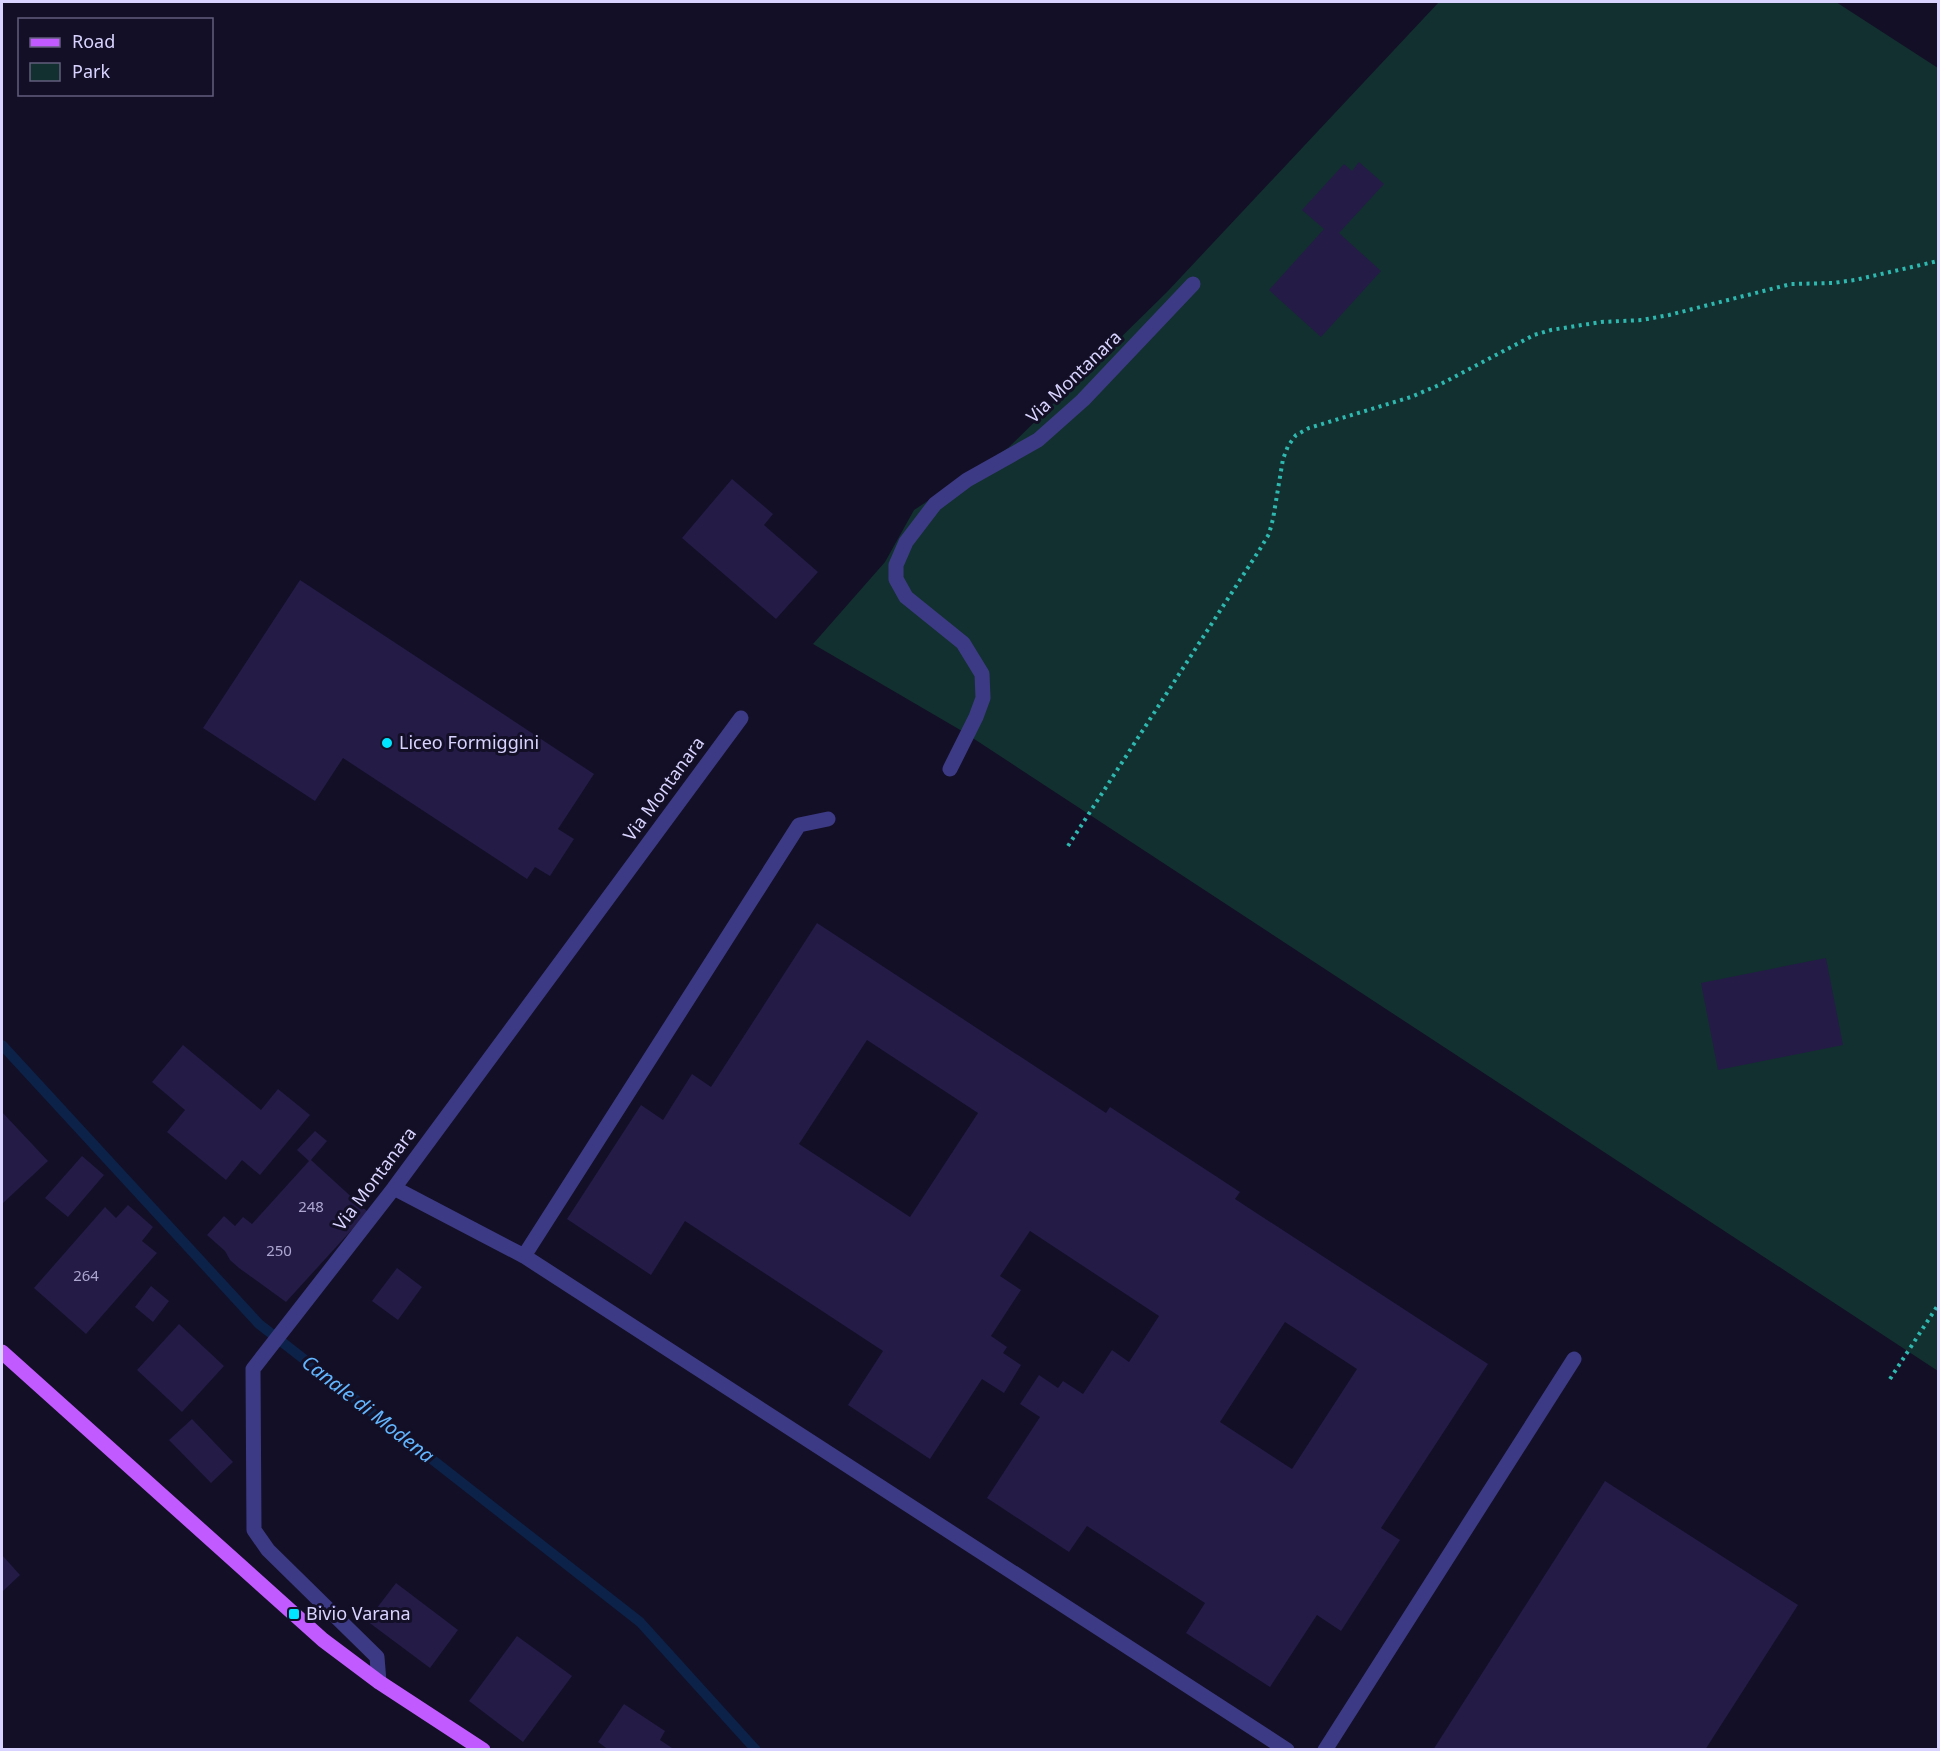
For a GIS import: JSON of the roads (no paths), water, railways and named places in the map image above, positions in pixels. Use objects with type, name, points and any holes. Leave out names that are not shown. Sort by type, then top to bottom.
[{"type":"main road","points":[[2,1352],[323,1640],[379,1682],[483,1749]]},
{"type":"lane","name":"Via Montanara","points":[[950,769],[983,698],[982,674],[963,643],[906,597],[896,579],[896,565],[906,542],[935,504],[967,480],[1038,440],[1083,400],[1193,284]]},
{"type":"lane","name":"Via Montanara","points":[[379,1682],[377,1657],[268,1550],[254,1530],[253,1369],[394,1188],[741,718]]},
{"type":"lane","points":[[524,1256],[799,825],[828,819]]},
{"type":"lane","points":[[394,1188],[524,1256],[1287,1749]]},
{"type":"lane","points":[[1325,1749],[1574,1359]]},
{"type":"waterway","name":"Canale di Modena","points":[[2,1045],[259,1324],[640,1622],[756,1750]]},
{"type":"place","name":"Liceo Formiggini","points":[[387,743]]},
{"type":"place","name":"Bivio Varana","points":[[294,1614]]}]
